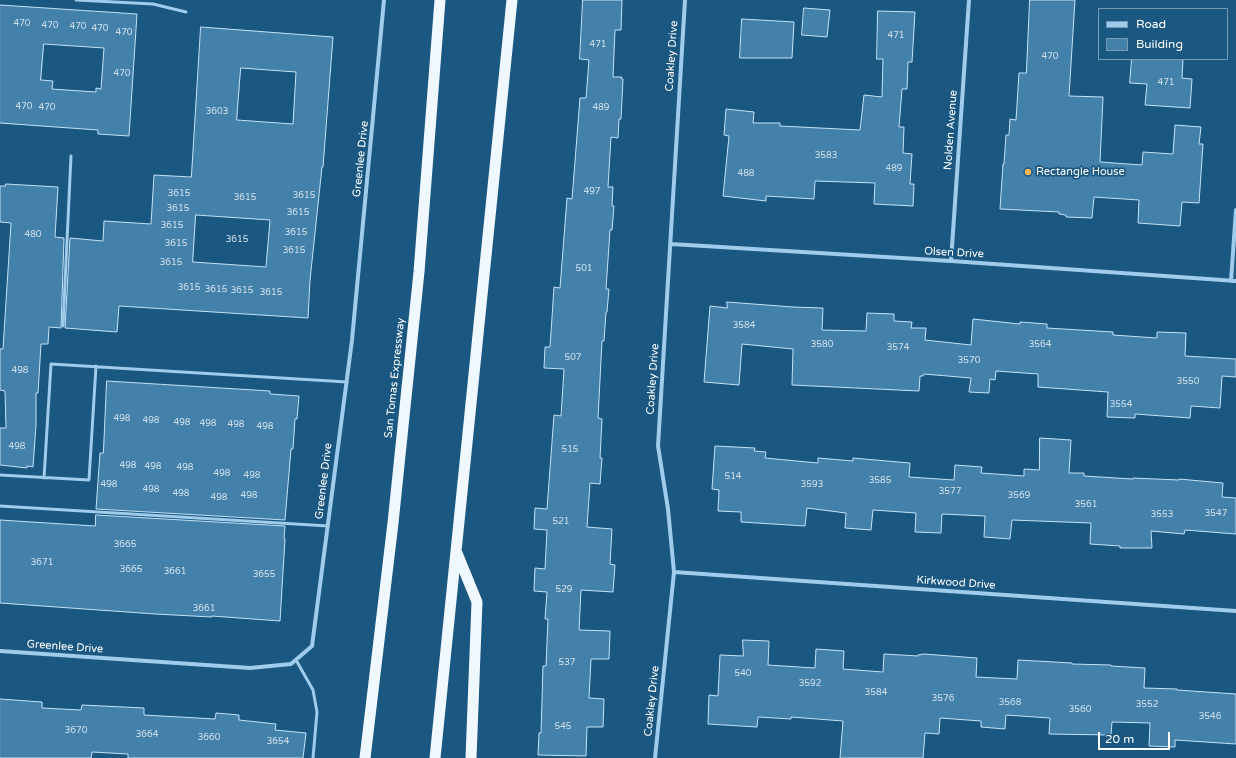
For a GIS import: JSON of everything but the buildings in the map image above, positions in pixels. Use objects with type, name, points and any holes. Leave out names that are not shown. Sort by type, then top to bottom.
[{"type":"highway","name":"San Tomas Expressway","points":[[365,758],[394,516],[419,272],[440,0]]},
{"type":"highway","points":[[435,758],[512,0]]},
{"type":"highway","points":[[456,551],[477,602],[471,758]]},
{"type":"street","name":"Greenlee Drive","points":[[0,652],[250,668],[291,664],[312,646],[353,332],[384,0]]},
{"type":"street","name":"Coakley Drive","points":[[655,758],[674,572],[668,509],[658,446],[685,0]]},
{"type":"street","name":"Nolden Avenue","points":[[951,261],[969,0]]},
{"type":"street","points":[[1234,281],[1236,210]]},
{"type":"street","name":"Olsen Drive","points":[[671,244],[951,261],[1234,281]]},
{"type":"street","name":"Kirkwood Drive","points":[[674,572],[1236,611]]},
{"type":"lane","points":[[76,0],[153,4],[186,12]]},
{"type":"lane","points":[[64,326],[71,156]]},
{"type":"lane","points":[[44,478],[52,364],[347,382]]},
{"type":"lane","points":[[0,475],[89,480],[96,366]]},
{"type":"lane","points":[[0,506],[328,526]]},
{"type":"lane","points":[[296,660],[313,690],[317,712],[313,758]]},
{"type":"place","name":"Rectangle House","points":[[1028,172]]}]
